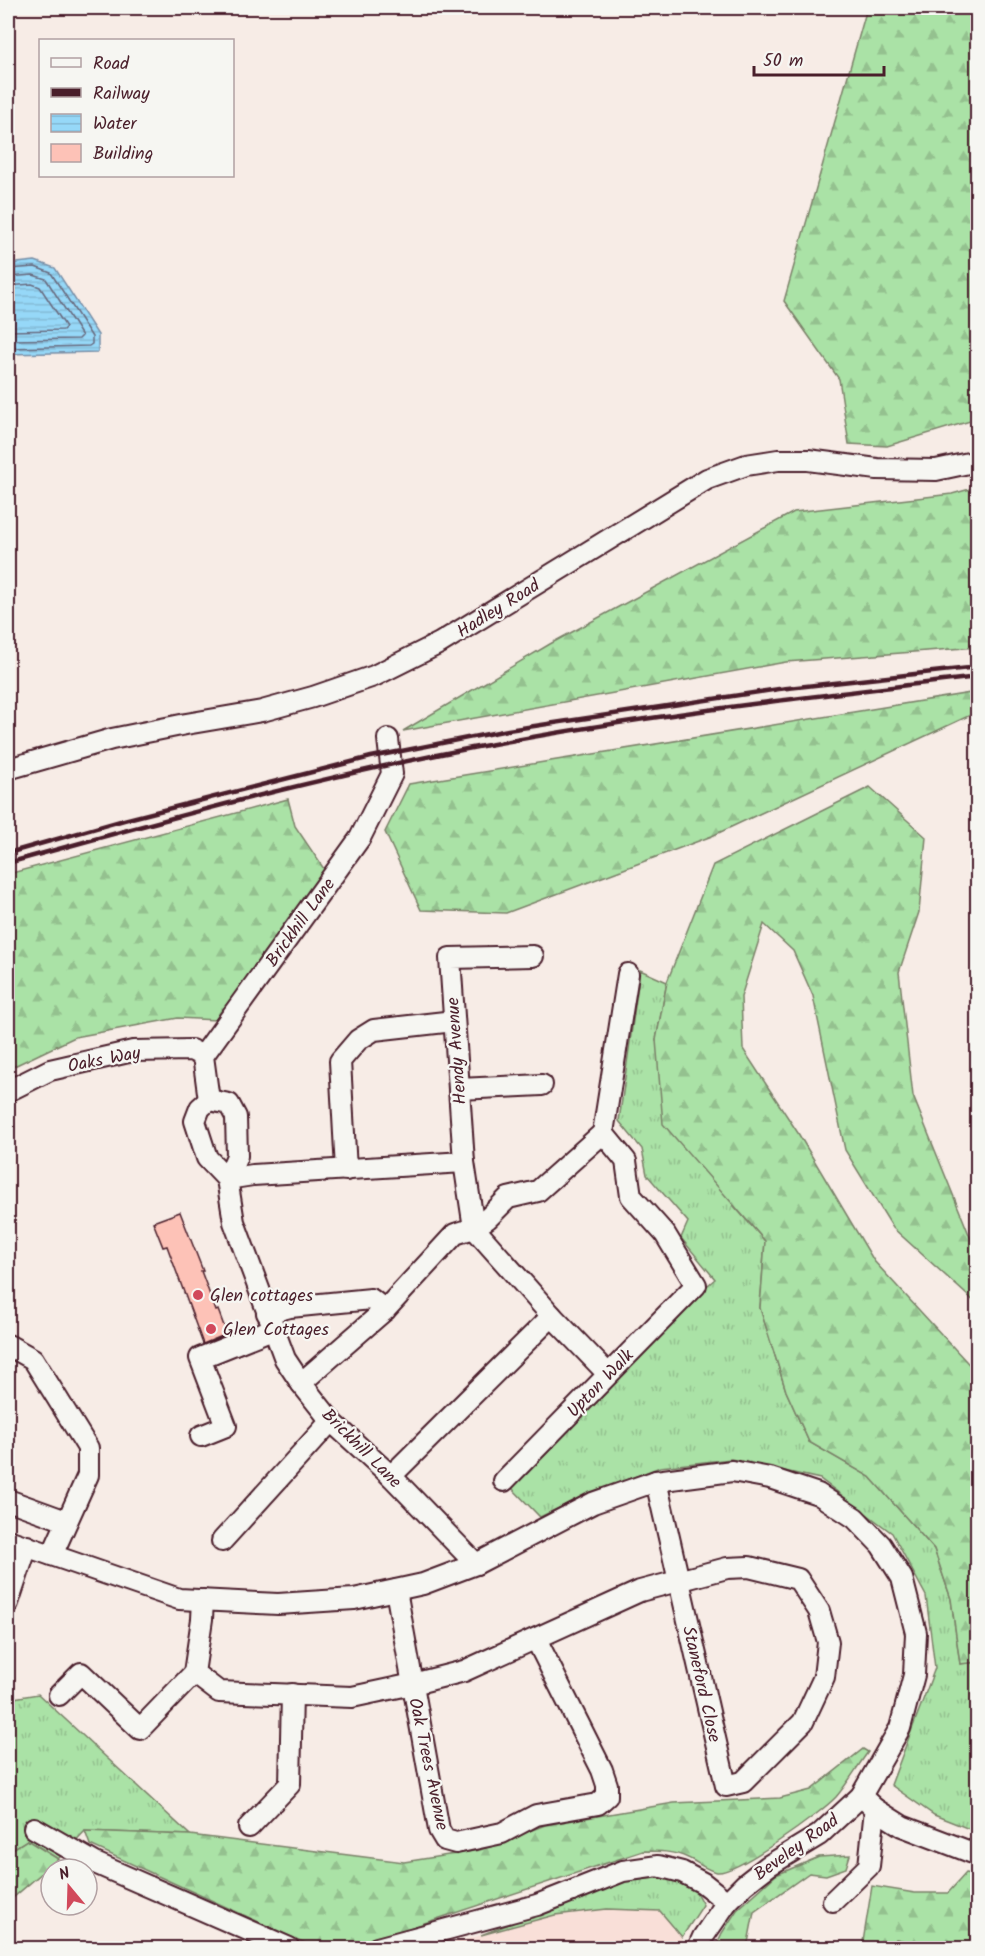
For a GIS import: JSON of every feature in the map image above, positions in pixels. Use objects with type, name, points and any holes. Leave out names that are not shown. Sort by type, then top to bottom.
[{"type":"street","name":"Hadley Road","points":[[8,769],[112,739],[262,711],[313,697],[374,676],[440,643],[707,479],[746,465],[778,460],[808,460],[877,469],[936,470],[978,461]]},
{"type":"street","name":"Brickhill Lane","points":[[203,1056],[360,838],[392,774],[388,739]]},
{"type":"street","name":"Hendy Avenue","points":[[474,1228],[464,1162],[450,958],[533,956]]},
{"type":"street","points":[[301,1383],[385,1310],[455,1234],[474,1228],[508,1198],[538,1191],[603,1133],[628,974]]},
{"type":"street","points":[[346,1170],[340,1061],[358,1040],[375,1030],[454,1021]]},
{"type":"street","name":"Oaks Way","points":[[8,1091],[50,1070],[133,1051],[191,1050],[203,1056]]},
{"type":"street","points":[[203,1056],[209,1100],[200,1108],[195,1121],[207,1158],[227,1179],[464,1162]]},
{"type":"street","points":[[459,1089],[542,1085]]},
{"type":"street","name":"Brickhill Lane","points":[[209,1100],[228,1104],[236,1117],[237,1156],[227,1179],[234,1222],[285,1359],[331,1421],[391,1476],[476,1564]]},
{"type":"street","name":"Upton Walk","points":[[504,1481],[696,1285],[665,1234],[631,1196],[626,1161],[603,1133]]},
{"type":"street","points":[[474,1228],[552,1316],[608,1374]]},
{"type":"street","points":[[201,1436],[226,1426],[200,1358],[271,1321],[290,1307],[371,1299],[385,1310]]},
{"type":"street","points":[[391,1476],[552,1316]]},
{"type":"street","points":[[8,1345],[33,1359],[88,1448],[88,1475],[52,1555]]},
{"type":"street","points":[[222,1541],[331,1421]]},
{"type":"street","points":[[8,1540],[179,1599],[278,1604],[354,1599],[423,1584],[476,1564],[593,1503],[656,1481],[732,1471],[770,1478],[818,1494],[855,1518],[881,1545],[902,1578],[916,1633],[914,1675],[900,1728],[868,1802],[869,1866],[833,1901]]},
{"type":"street","name":"Staneford Close","points":[[656,1481],[726,1786],[743,1782],[802,1722],[824,1677],[828,1642],[819,1611],[798,1579],[749,1567],[727,1568],[679,1581]]},
{"type":"street","points":[[8,1500],[66,1521]]},
{"type":"street","points":[[8,1603],[27,1546]]},
{"type":"street","points":[[195,1673],[219,1692],[352,1697],[464,1671],[640,1591],[679,1581]]},
{"type":"street","name":"Oak Trees Avenue","points":[[396,1590],[439,1830],[445,1840],[456,1843],[502,1833],[536,1815],[598,1804],[607,1796],[607,1785],[602,1770],[536,1639]]},
{"type":"street","points":[[59,1695],[81,1673],[140,1729],[195,1673],[203,1600]]},
{"type":"street","points":[[249,1827],[290,1784],[292,1694]]},
{"type":"street","points":[[868,1802],[902,1826],[978,1855]]},
{"type":"street","name":"Beveley Road","points":[[698,1948],[727,1902],[745,1884],[768,1866],[868,1802]]},
{"type":"street","points":[[34,1828],[95,1863],[289,1948]]},
{"type":"street","points":[[377,1948],[537,1905],[623,1871],[658,1866],[682,1872],[704,1882],[727,1902]]},
{"type":"shaded area","points":[[607,1909],[660,1911],[682,1937],[678,1948],[442,1948],[442,1946],[555,1915]]},
{"type":"green space","points":[[867,8],[978,8],[977,419],[887,446],[849,444],[839,379],[784,301]]},
{"type":"green space","points":[[977,487],[977,647],[786,662],[403,731],[550,644],[794,512],[952,494]]},
{"type":"green space","points":[[977,692],[977,712],[712,836],[506,913],[421,910],[385,832],[409,784]]},
{"type":"green space","points":[[870,787],[926,837],[919,912],[899,972],[913,1096],[977,1254],[977,1304],[893,1228],[845,1150],[813,996],[793,951],[764,924],[741,997],[743,1049],[798,1133],[874,1261],[977,1373],[977,1662],[960,1664],[951,1599],[934,1549],[870,1477],[809,1442],[786,1391],[760,1308],[765,1241],[663,1124],[656,1040],[667,982],[713,865]]},
{"type":"green space","points":[[288,799],[295,826],[326,872],[216,1020],[178,1018],[75,1037],[8,1069],[8,874]]},
{"type":"green space","points":[[640,970],[667,982],[656,1040],[734,1206],[765,1241],[760,1308],[786,1391],[809,1442],[870,1477],[934,1549],[951,1599],[960,1664],[977,1662],[977,1832],[934,1815],[891,1785],[935,1668],[926,1596],[892,1533],[820,1479],[731,1459],[660,1467],[584,1496],[540,1517],[509,1485],[601,1397],[688,1302],[715,1279],[681,1238],[688,1222],[647,1175],[642,1149],[619,1121]]},
{"type":"green space","points":[[38,1694],[190,1835],[85,1831],[60,1857],[55,1857],[28,1840],[8,1852],[8,1699]]},
{"type":"green space","points":[[863,1749],[868,1752],[836,1797],[778,1841],[727,1870],[713,1871],[677,1854],[643,1851],[361,1944],[336,1948],[316,1948],[90,1845],[85,1831],[190,1835],[404,1862],[480,1850],[545,1825],[674,1803],[780,1798],[811,1790]]},
{"type":"green space","points":[[27,1840],[55,1857],[39,1857],[39,1875],[8,1902],[8,1852]]},
{"type":"green space","points":[[850,1855],[846,1868],[826,1875],[809,1873],[754,1912],[747,1948],[715,1948],[737,1910],[776,1875],[819,1857]]},
{"type":"green space","points":[[966,1873],[977,1875],[977,1948],[935,1948],[896,1939],[893,1948],[862,1948],[872,1886],[915,1893],[948,1893]]},
{"type":"green space","points":[[665,1877],[691,1883],[703,1905],[682,1937],[660,1911],[607,1909],[555,1915],[481,1935],[619,1882]]},
{"type":"water","points":[[35,261],[55,268],[98,335],[98,352],[8,354],[8,264]]},
{"type":"building","points":[[180,1212],[216,1311],[218,1310],[227,1334],[203,1344],[167,1246],[163,1247],[153,1222]]},
{"type":"railway","points":[[8,853],[124,820],[371,757],[508,730],[779,689],[978,667]]},
{"type":"railway","points":[[8,863],[257,796],[446,753],[685,713],[978,677]]},
{"type":"place","name":"Glen cottages","points":[[198,1295]]},
{"type":"place","name":"Glen Cottages","points":[[211,1329]]}]
